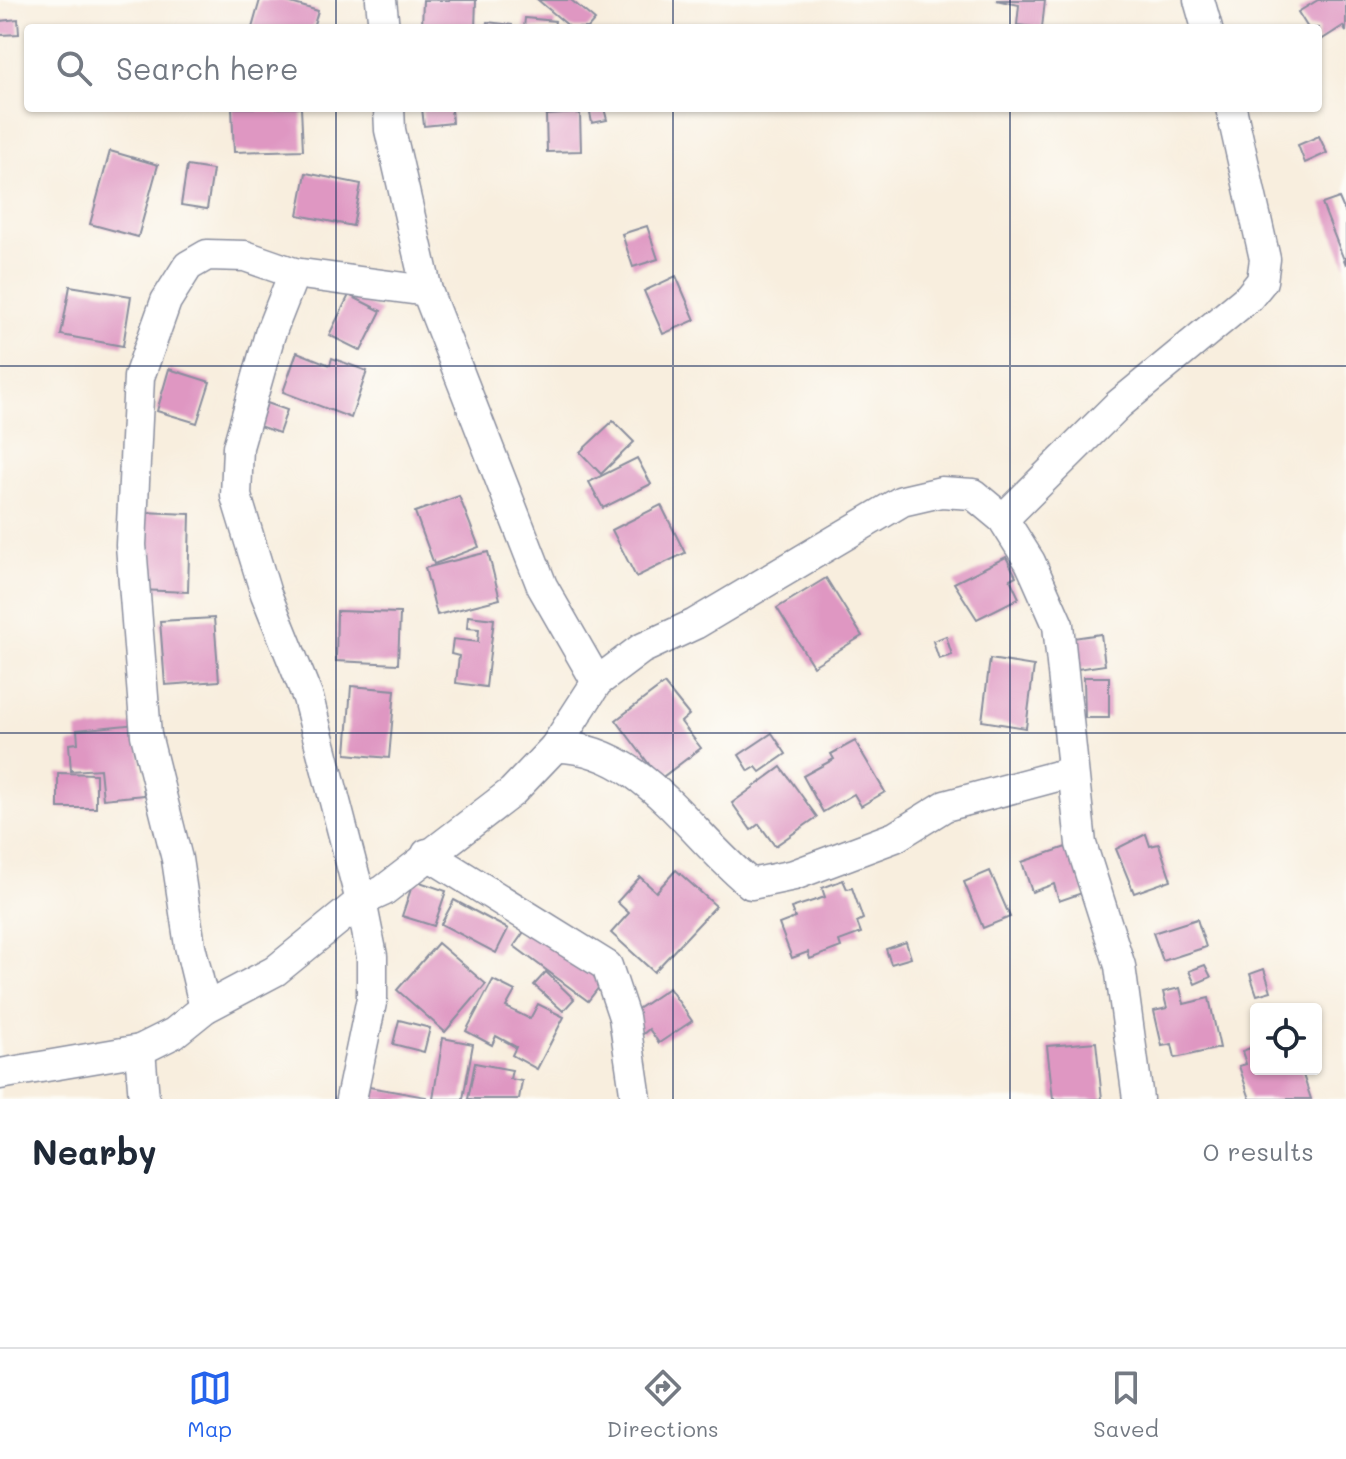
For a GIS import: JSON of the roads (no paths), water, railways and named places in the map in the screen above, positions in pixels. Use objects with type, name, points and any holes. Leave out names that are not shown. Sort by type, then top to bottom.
[{"type":"street","points":[[381,0],[384,24]]},
{"type":"street","points":[[1199,0],[1206,24]]},
{"type":"street","points":[[389,112],[390,130],[427,291],[542,586],[597,682]]},
{"type":"street","points":[[1003,519],[1118,405],[1249,297],[1262,281],[1265,259],[1232,112]]},
{"type":"street","points":[[205,1008],[190,946],[177,859],[146,735],[131,545],[139,377],[166,301],[188,266],[207,255],[245,256],[294,273],[427,291]]},
{"type":"street","points":[[294,273],[270,334],[241,432],[236,496],[266,594],[308,698],[361,901],[372,956],[372,998],[351,1099]]},
{"type":"street","points":[[0,1074],[140,1050],[174,1033],[205,1008],[275,971],[361,901],[383,891],[427,854],[512,792],[555,747],[597,682],[641,649],[695,624],[902,501],[941,492],[973,494],[1003,519],[1030,562],[1058,625],[1081,844],[1120,966],[1138,1099]]},
{"type":"street","points":[[555,747],[581,746],[618,761],[654,789],[722,861],[751,884],[794,875],[895,837],[945,806],[1072,772]]},
{"type":"street","points":[[427,854],[607,966],[624,1017],[636,1099]]},
{"type":"street","points":[[140,1050],[144,1099]]}]
